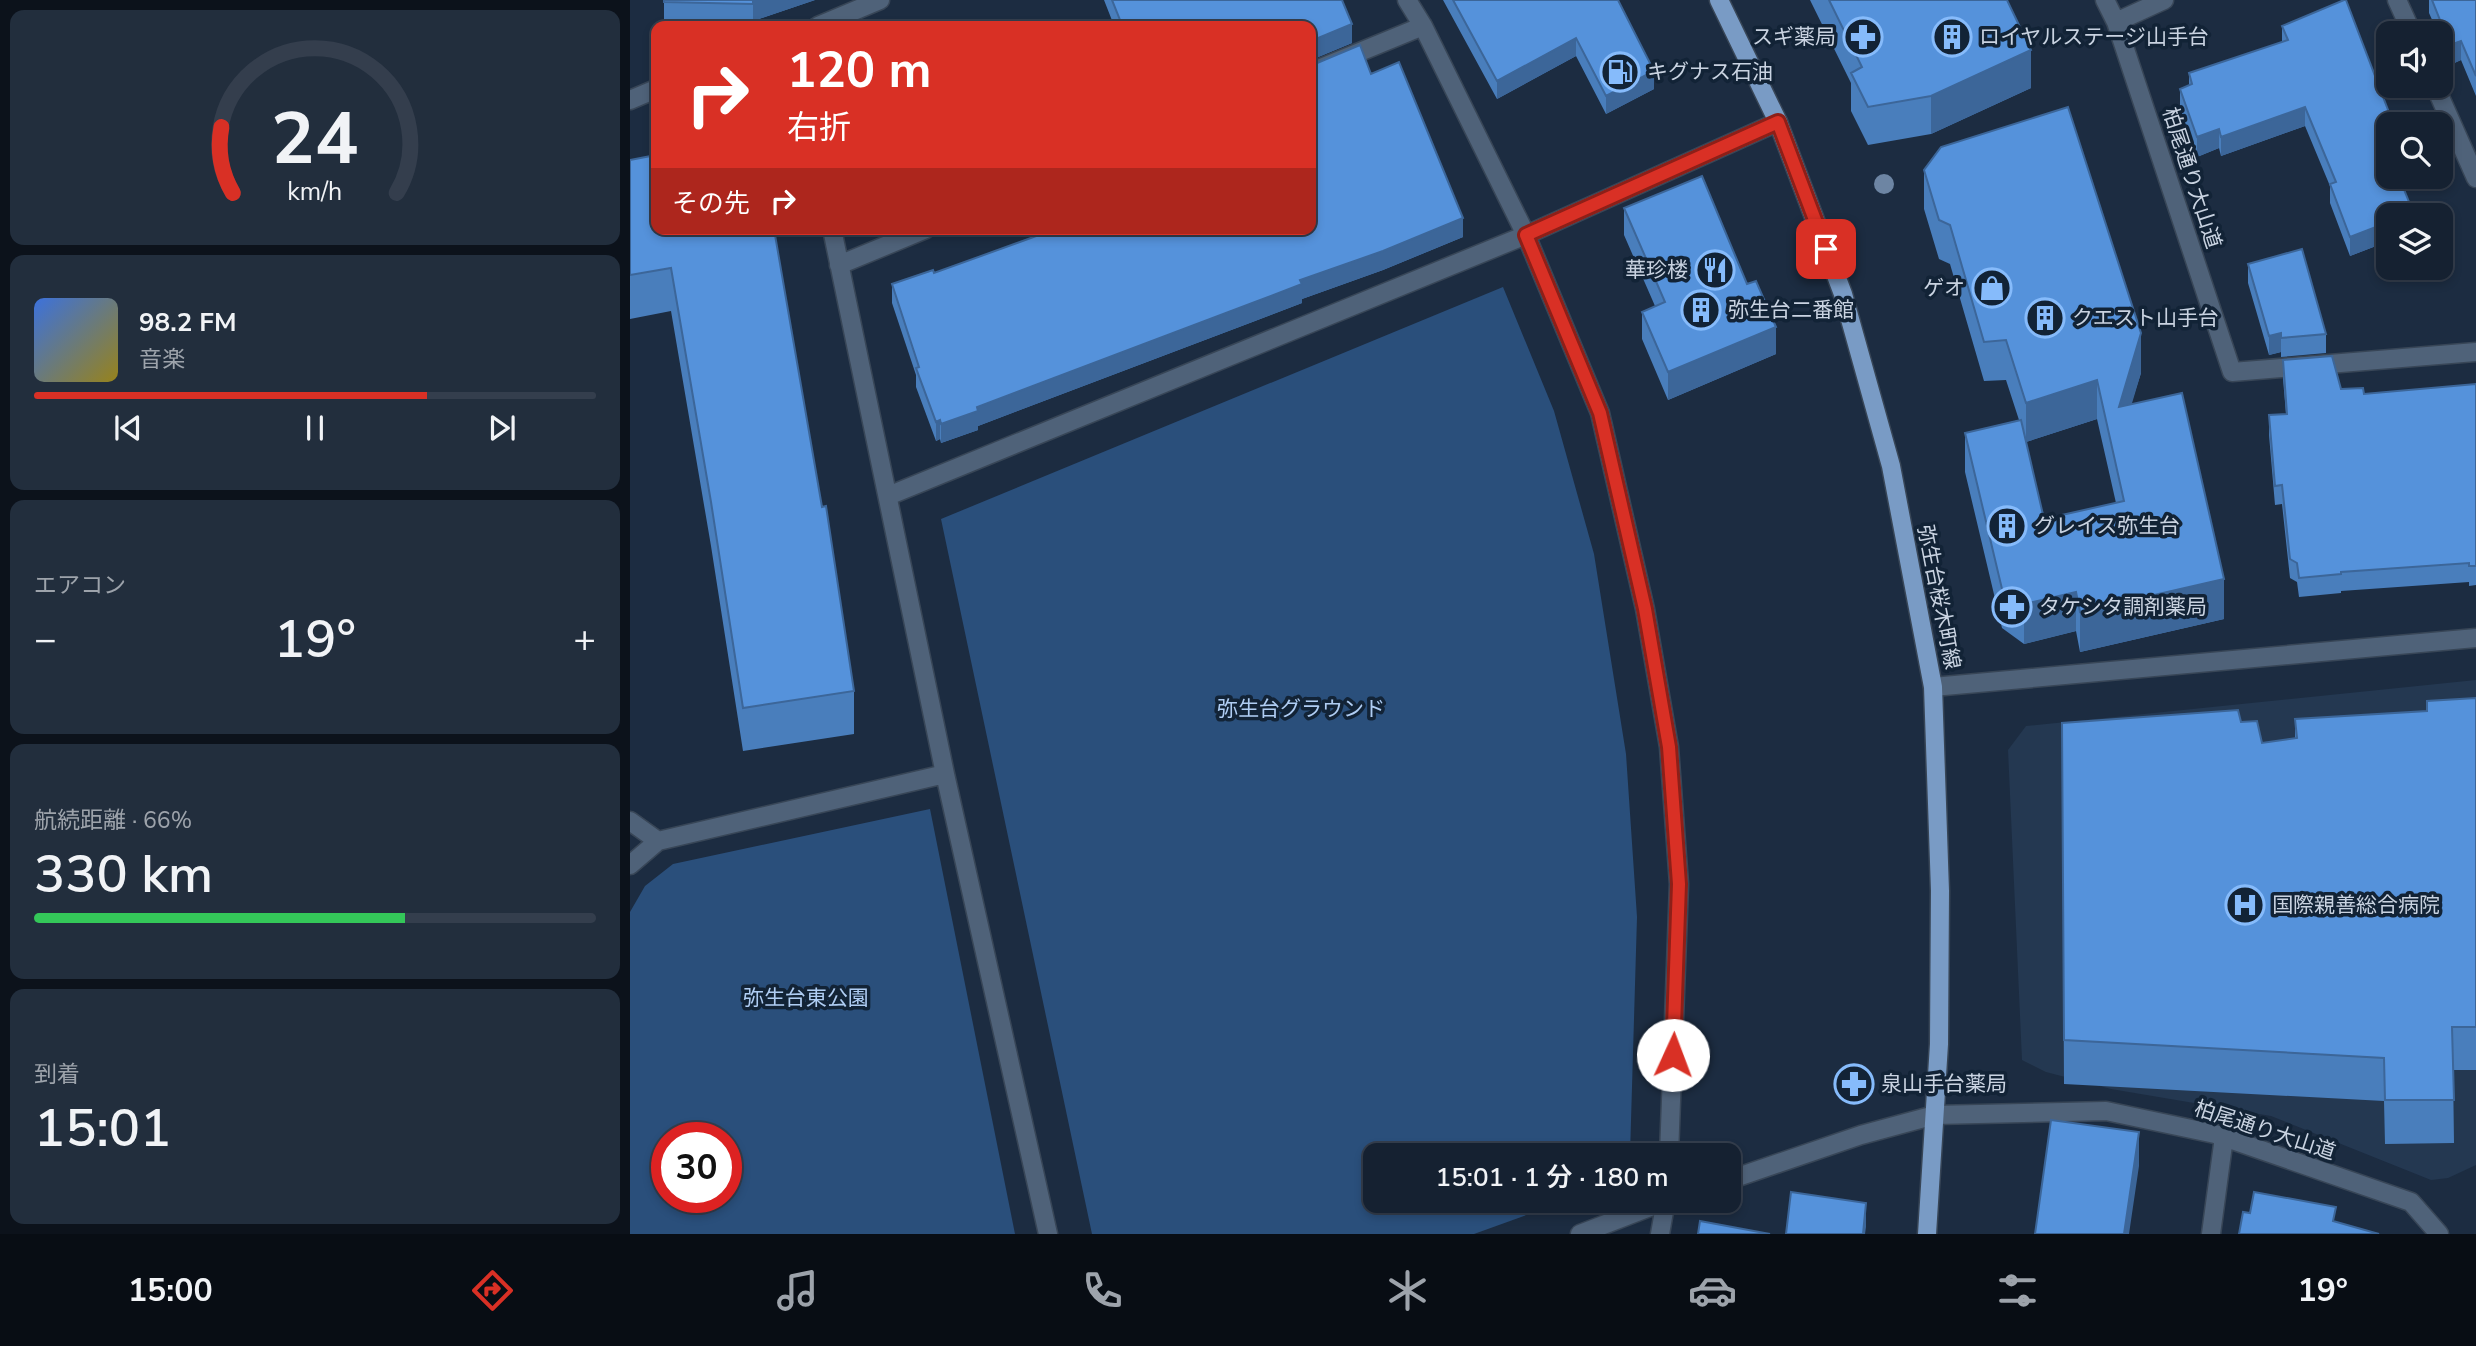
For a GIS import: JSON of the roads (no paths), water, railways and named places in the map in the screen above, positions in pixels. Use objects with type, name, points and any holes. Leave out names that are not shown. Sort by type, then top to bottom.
[{"type":"main road","name":"弥生台桜木町線","points":[[1720,0],[1778,122],[1843,294],[1891,466],[1933,687],[1940,891],[1939,1045],[1927,1234]]},
{"type":"street","points":[[830,21],[880,0]]},
{"type":"street","points":[[1407,0],[1423,26],[1526,235],[1600,413],[1645,609],[1669,747],[1679,884],[1669,1143]]},
{"type":"street","name":"柏尾通り大山道","points":[[2105,0],[2116,22],[2231,372],[2476,352]]},
{"type":"street","points":[[2116,22],[2164,0]]},
{"type":"street","points":[[2398,0],[2407,21]]},
{"type":"street","points":[[1316,70],[1423,26]]},
{"type":"street","points":[[630,100],[651,91]]},
{"type":"street","points":[[2440,98],[2476,178]]},
{"type":"street","points":[[888,496],[1526,235],[1778,122]]},
{"type":"street","points":[[833,235],[945,774],[1048,1234]]},
{"type":"street","points":[[839,265],[912,235]]},
{"type":"street","points":[[1933,687],[2476,638]]},
{"type":"street","points":[[630,865],[658,841],[945,774]]},
{"type":"street","points":[[630,821],[658,841]]},
{"type":"street","name":"柏尾通り大山道","points":[[1741,1176],[1861,1135],[1935,1115],[2106,1111],[2224,1137],[2410,1202],[2439,1234]]},
{"type":"street","points":[[2211,1234],[2224,1137]]},
{"type":"street","points":[[1580,1234],[1635,1213]]},
{"type":"street","points":[[1660,1234],[1664,1213]]},
{"type":"place","name":"スギ薬局","points":[[1863,37]]},
{"type":"place","name":"ロイヤルステージ山手台","points":[[1952,37]]},
{"type":"place","name":"キグナス石油","points":[[1620,72]]},
{"type":"place","name":"華珍楼","points":[[1715,270]]},
{"type":"place","name":"ゲオ","points":[[1992,288]]},
{"type":"place","name":"弥生台二番館","points":[[1701,310]]},
{"type":"place","name":"クエスト山手台","points":[[2045,318]]},
{"type":"place","name":"グレイス弥生台","points":[[2007,526]]},
{"type":"place","name":"タケシタ調剤薬局","points":[[2012,607]]},
{"type":"place","name":"国際親善総合病院","points":[[2245,905]]},
{"type":"place","name":"泉山手台薬局","points":[[1854,1084]]},
{"type":"park label","name":"弥生台グラウンド","points":[[1301,709]]},
{"type":"park label","name":"弥生台東公園","points":[[806,998]]}]
